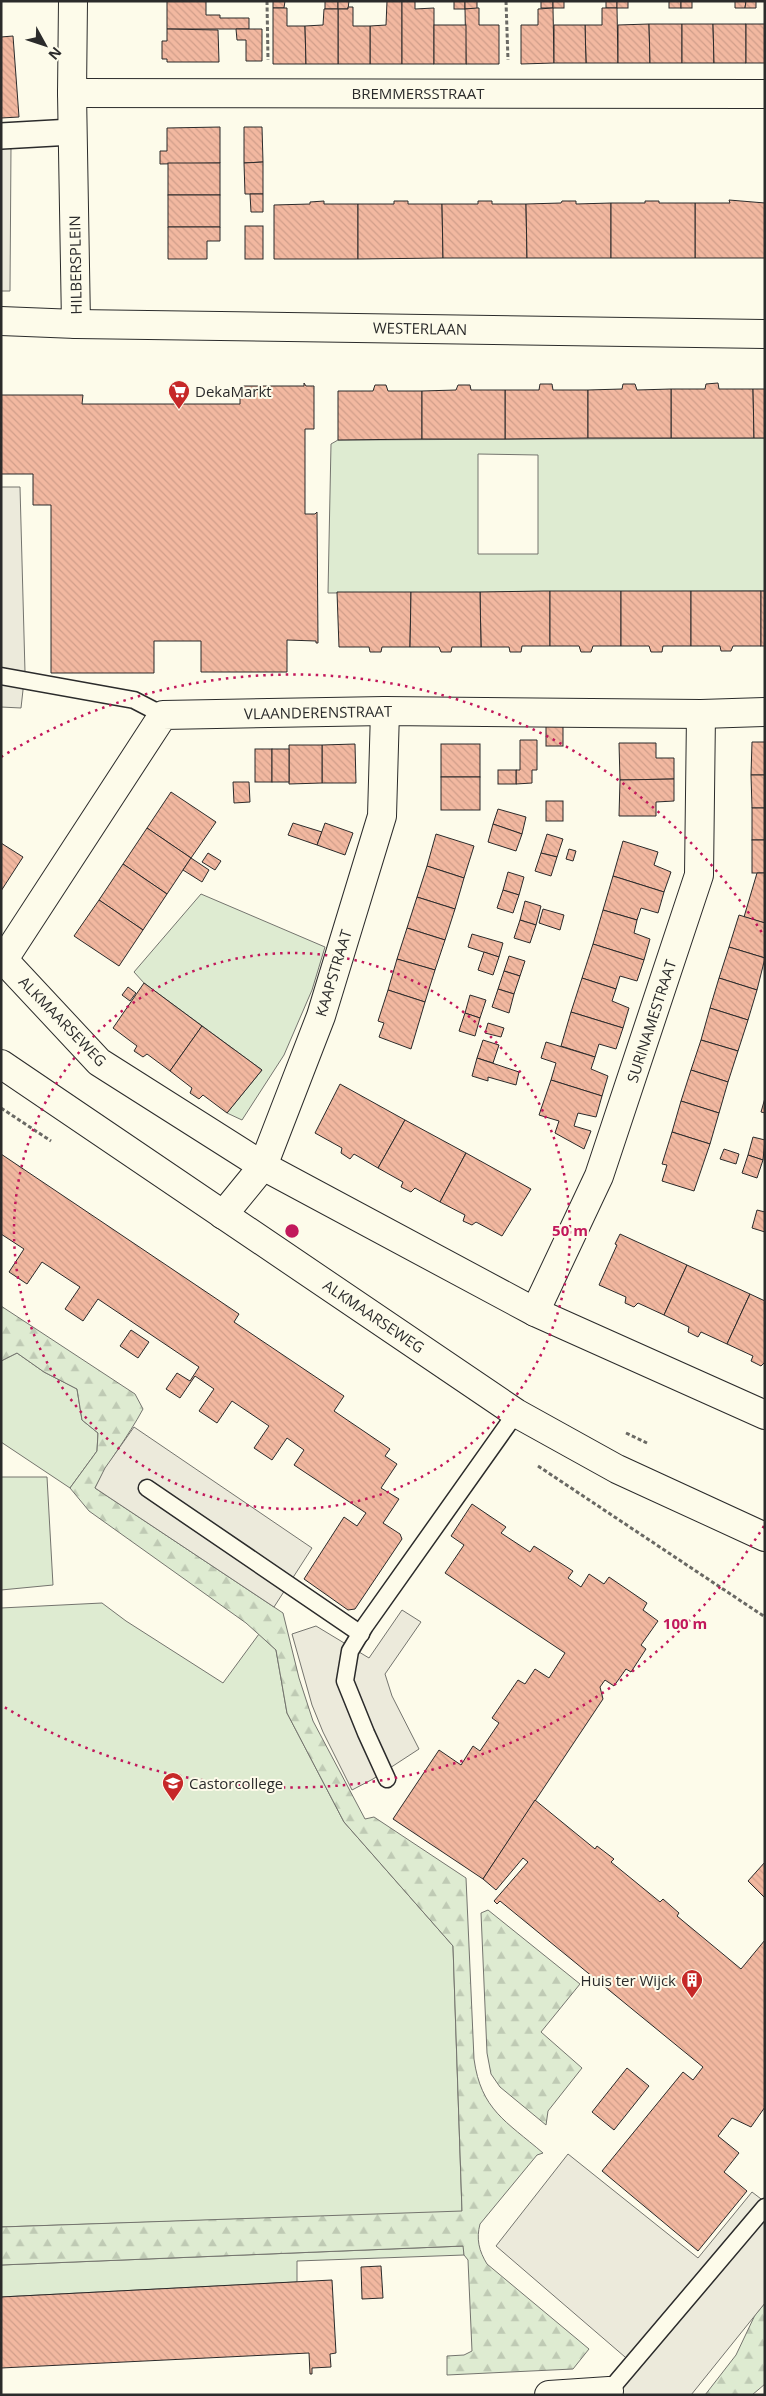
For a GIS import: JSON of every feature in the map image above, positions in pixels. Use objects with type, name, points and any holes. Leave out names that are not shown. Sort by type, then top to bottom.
[{"type":"street","name":"HILBERSPLEIN","points":[[1,321],[76,324],[72,132],[73,1]]},
{"type":"street","name":"BREMMERSSTRAAT","points":[[72,94],[765,94]]},
{"type":"street","points":[[1,136],[72,132]]},
{"type":"street","name":"WESTERLAAN","points":[[76,324],[765,334]]},
{"type":"street","name":"VLAANDERENSTRAAT","points":[[163,715],[385,711],[700,714],[765,712]]},
{"type":"street","name":"KAAPSTRAAT","points":[[223,1215],[263,1166],[320,1016],[382,816],[385,711]]},
{"type":"street","name":"SURINAMESTRAAT","points":[[535,1312],[599,1176],[699,875],[700,714]]},
{"type":"street","points":[[3,958],[163,715]]},
{"type":"street","name":"ALKMAARSEWEG","points":[[3,958],[99,1062],[263,1166],[535,1312],[765,1415]]},
{"type":"street","name":"ALKMAARSEWEG","points":[[1,1064],[516,1413],[618,1469],[765,1537]]},
{"type":"street","points":[[549,2395],[609,2391]]},
{"type":"lane","points":[[1,676],[134,700],[163,715]]},
{"type":"lane","points":[[387,1779],[345,1681],[350,1651],[516,1413]]},
{"type":"lane","points":[[147,1488],[361,1634]]},
{"type":"lane","points":[[609,2391],[765,2207]]},
{"type":"path","points":[[267,1],[268,93]]},
{"type":"path","points":[[506,1],[508,93]]},
{"type":"green space","points":[[765,438],[765,591],[328,593],[331,444],[338,440]],"holes":[[[478,454],[538,455],[538,554],[478,554]]]},
{"type":"green space","points":[[201,894],[325,947],[312,990],[284,1055],[242,1120],[227,1113],[262,1070],[144,983],[134,972]]},
{"type":"green space","points":[[1,1306],[135,1394],[143,1409],[95,1488],[283,1613],[299,1678],[313,1721],[365,1819],[374,1817],[466,1878],[474,2059],[477,2076],[489,2103],[497,2113],[543,2153],[537,2155],[480,2224],[479,2245],[487,2264],[589,2349],[573,2369],[447,2375],[447,2356],[464,2355],[472,2351],[468,2260],[464,2255],[463,2246],[1,2265],[1,2227],[462,2211],[453,1946],[344,1822],[287,1713],[276,1650],[246,1623],[89,1511],[70,1488],[97,1451],[98,1433],[82,1420],[77,1389],[44,1372],[17,1353],[1,1361]]},
{"type":"green space","points":[[17,1353],[44,1372],[77,1389],[82,1420],[98,1433],[97,1451],[70,1488],[1,1442],[1,1361]]},
{"type":"green space","points":[[1,1477],[47,1477],[53,1585],[1,1590]]},
{"type":"green space","name":"Castorcollege","points":[[102,1603],[126,1621],[223,1683],[259,1634],[276,1650],[287,1713],[344,1822],[453,1946],[462,2212],[1,2227],[1,1608]]},
{"type":"green space","points":[[488,1910],[580,1984],[541,2032],[582,2068],[548,2111],[546,2125],[500,2087],[491,2074],[487,2053],[481,1913]]},
{"type":"green space","points":[[464,2246],[464,2255],[297,2261],[297,2282],[1,2297],[1,2265]]},
{"type":"green space","points":[[765,2303],[765,2384],[752,2395],[705,2395],[736,2355],[755,2315]]},
{"type":"shaded area","points":[[1,146],[11,146],[10,291],[1,291]]},
{"type":"shaded area","points":[[1,487],[20,487],[25,672],[21,708],[1,707]]},
{"type":"shaded area","points":[[134,1427],[312,1548],[274,1607],[95,1488],[105,1468]]},
{"type":"shaded area","points":[[402,1610],[421,1622],[385,1674],[392,1696],[419,1749],[373,1779],[352,1790],[323,1732],[312,1705],[292,1634],[316,1626],[369,1658]]},
{"type":"shaded area","points":[[568,2154],[698,2258],[752,2192],[765,2202],[765,2303],[691,2395],[613,2395],[632,2363],[496,2246]]},
{"type":"building","points":[[167,1],[206,1],[206,15],[220,15],[220,18],[249,18],[249,29],[167,29]]},
{"type":"building","points":[[273,1],[285,1],[284,8],[273,8]]},
{"type":"building","points":[[325,1],[338,1],[338,9],[325,9]]},
{"type":"building","points":[[338,1],[349,1],[348,9],[338,9]]},
{"type":"building","points":[[387,1],[402,1],[402,64],[370,64],[370,26],[386,25]]},
{"type":"building","points":[[402,1],[415,1],[415,9],[434,8],[434,64],[402,64]]},
{"type":"building","points":[[454,1],[465,1],[465,9],[454,9]]},
{"type":"building","points":[[465,1],[477,1],[477,9],[465,9]]},
{"type":"building","points":[[541,1],[553,1],[553,8],[541,8]]},
{"type":"building","points":[[553,1],[564,1],[564,8],[553,8]]},
{"type":"building","points":[[606,1],[617,1],[617,8],[606,8]]},
{"type":"building","points":[[617,1],[628,1],[628,8],[617,8]]},
{"type":"building","points":[[669,1],[681,1],[681,8],[669,8]]},
{"type":"building","points":[[681,1],[692,1],[692,8],[681,8]]},
{"type":"building","points":[[735,1],[746,1],[745,8],[735,8]]},
{"type":"building","points":[[746,1],[756,1],[756,8],[745,8]]},
{"type":"building","points":[[348,7],[353,7],[353,26],[370,26],[370,64],[338,64],[338,9],[348,9]]},
{"type":"building","points":[[273,8],[287,8],[287,26],[305,26],[306,64],[273,64]]},
{"type":"building","points":[[479,8],[479,25],[499,25],[499,64],[466,64],[465,9]]},
{"type":"building","points":[[553,8],[554,63],[521,64],[521,25],[538,25],[538,9]]},
{"type":"building","points":[[602,8],[617,8],[618,63],[586,63],[585,25],[602,25]]},
{"type":"building","points":[[324,9],[338,9],[338,64],[306,64],[305,26],[323,25]]},
{"type":"building","points":[[649,24],[650,63],[618,63],[618,25]]},
{"type":"building","points":[[649,24],[682,24],[682,63],[650,63]]},
{"type":"building","points":[[682,24],[713,24],[714,63],[682,63]]},
{"type":"building","points":[[713,24],[746,24],[746,63],[714,63]]},
{"type":"building","points":[[746,24],[765,24],[765,63],[746,63]]},
{"type":"building","points":[[434,25],[466,25],[466,64],[434,64]]},
{"type":"building","points":[[554,25],[585,25],[586,63],[554,63]]},
{"type":"building","points":[[167,29],[218,30],[219,62],[167,62],[167,59],[162,59],[162,41],[167,41]]},
{"type":"building","points":[[236,29],[262,29],[262,61],[246,61],[246,40],[237,40]]},
{"type":"building","points":[[13,36],[19,117],[1,118],[1,37]]},
{"type":"building","points":[[220,127],[220,163],[160,164],[160,151],[167,151],[167,128]]},
{"type":"building","points":[[244,127],[262,127],[263,162],[244,163]]},
{"type":"building","points":[[263,162],[263,194],[245,194],[244,163]]},
{"type":"building","points":[[168,163],[220,163],[220,195],[168,195]]},
{"type":"building","points":[[250,194],[263,194],[263,212],[251,212]]},
{"type":"building","points":[[168,195],[220,195],[220,227],[168,227]]},
{"type":"building","points":[[729,200],[765,203],[765,258],[695,258],[695,203],[730,203]]},
{"type":"building","points":[[324,201],[324,204],[358,204],[358,259],[274,259],[274,205],[310,204],[310,202]]},
{"type":"building","points":[[394,201],[408,201],[408,204],[442,204],[443,258],[358,259],[358,204],[394,204]]},
{"type":"building","points":[[478,201],[492,201],[492,204],[526,204],[527,258],[443,258],[442,204],[478,204]]},
{"type":"building","points":[[562,201],[576,201],[576,204],[611,203],[611,258],[527,258],[526,204],[561,203]]},
{"type":"building","points":[[645,201],[695,203],[695,258],[611,258],[611,203],[645,203]]},
{"type":"building","points":[[245,226],[263,226],[263,259],[245,259]]},
{"type":"building","points":[[168,227],[220,227],[220,241],[207,241],[207,259],[168,259]]},
{"type":"building","points":[[304,383],[306,386],[314,386],[314,429],[305,429],[305,514],[315,514],[317,512],[318,643],[316,641],[287,640],[287,672],[201,672],[201,641],[154,641],[154,673],[51,673],[51,505],[33,505],[33,474],[1,474],[1,395],[83,395],[82,404],[240,404],[240,393],[236,394],[236,392],[242,391],[243,386],[304,386]]},
{"type":"building","points":[[718,383],[719,389],[753,389],[754,438],[671,438],[671,389],[705,389],[706,384]]},
{"type":"building","points":[[540,384],[552,384],[553,390],[588,390],[588,438],[505,439],[505,390],[539,390]]},
{"type":"building","points":[[623,384],[635,384],[637,390],[671,389],[671,438],[588,438],[588,390],[622,389]]},
{"type":"building","points":[[375,385],[386,385],[388,391],[422,391],[422,439],[338,440],[338,391],[373,391]]},
{"type":"building","points":[[458,385],[470,385],[471,390],[505,390],[505,439],[422,439],[422,391],[456,390]]},
{"type":"building","points":[[753,389],[765,389],[765,438],[754,438]]},
{"type":"building","points":[[550,591],[550,646],[522,646],[521,652],[510,652],[509,647],[481,647],[480,592]]},
{"type":"building","points":[[550,591],[621,591],[621,646],[593,646],[591,652],[581,652],[579,646],[550,646]]},
{"type":"building","points":[[621,591],[691,591],[691,646],[663,646],[662,652],[651,652],[649,646],[621,646]]},
{"type":"building","points":[[691,591],[761,591],[761,646],[733,646],[731,651],[721,651],[720,646],[691,646]]},
{"type":"building","points":[[761,591],[765,591],[765,646],[761,646]]},
{"type":"building","points":[[337,592],[411,592],[410,647],[382,647],[381,652],[370,652],[369,647],[339,647]]},
{"type":"building","points":[[411,592],[480,592],[481,647],[452,647],[451,652],[441,652],[439,647],[410,647]]},
{"type":"building","points":[[546,726],[563,726],[563,746],[546,746]]},
{"type":"building","points":[[520,740],[537,740],[537,770],[532,770],[532,783],[516,784],[516,770],[520,770]]},
{"type":"building","points":[[752,742],[765,742],[765,775],[751,775]]},
{"type":"building","points":[[619,743],[656,743],[656,758],[674,758],[674,779],[620,780]]},
{"type":"building","points":[[355,744],[356,783],[322,783],[322,745]]},
{"type":"building","points":[[441,744],[480,744],[480,777],[441,777]]},
{"type":"building","points":[[289,745],[322,745],[322,783],[289,784]]},
{"type":"building","points":[[255,749],[272,749],[272,782],[255,782]]},
{"type":"building","points":[[272,749],[289,749],[289,782],[272,782]]},
{"type":"building","points":[[498,770],[516,770],[516,784],[498,784]]},
{"type":"building","points":[[751,775],[765,775],[765,808],[752,808]]},
{"type":"building","points":[[441,777],[480,777],[480,810],[441,810]]},
{"type":"building","points":[[674,779],[674,801],[656,802],[656,816],[619,816],[620,780]]},
{"type":"building","points":[[233,782],[249,782],[250,802],[234,803]]},
{"type":"building","points":[[171,792],[216,822],[191,858],[147,828]]},
{"type":"building","points":[[546,801],[563,801],[563,821],[546,821]]},
{"type":"building","points":[[752,808],[765,808],[765,840],[752,840]]},
{"type":"building","points":[[498,809],[526,817],[522,834],[493,824]]},
{"type":"building","points":[[293,823],[322,832],[317,845],[288,835]]},
{"type":"building","points":[[325,823],[353,833],[345,855],[317,845]]},
{"type":"building","points":[[493,824],[522,834],[516,851],[488,842]]},
{"type":"building","points":[[147,828],[191,858],[167,894],[123,864]]},
{"type":"building","points":[[436,834],[474,846],[464,878],[427,866]]},
{"type":"building","points":[[547,834],[563,839],[557,857],[541,853]]},
{"type":"building","points":[[752,840],[765,840],[765,873],[752,873]]},
{"type":"building","points":[[623,841],[658,852],[654,865],[671,872],[664,892],[613,876]]},
{"type":"building","points":[[1,843],[23,857],[1,891]]},
{"type":"building","points":[[569,849],[576,851],[573,861],[566,859]]},
{"type":"building","points":[[208,853],[221,861],[215,870],[202,862]]},
{"type":"building","points":[[541,853],[557,857],[551,876],[535,871]]},
{"type":"building","points":[[191,858],[209,870],[202,882],[183,870]]},
{"type":"building","points":[[123,864],[167,894],[143,930],[99,900]]},
{"type":"building","points":[[427,866],[464,878],[455,909],[417,897]]},
{"type":"building","points":[[508,872],[524,877],[519,895],[503,890]]},
{"type":"building","points":[[757,873],[765,873],[765,923],[744,917]]},
{"type":"building","points":[[613,876],[664,892],[658,913],[641,908],[637,920],[603,910]]},
{"type":"building","points":[[503,890],[519,895],[513,913],[497,908]]},
{"type":"building","points":[[417,897],[455,909],[445,940],[407,928]]},
{"type":"building","points":[[99,900],[143,930],[119,966],[74,936]]},
{"type":"building","points":[[525,901],[541,906],[536,925],[520,920]]},
{"type":"building","points":[[543,909],[564,915],[560,930],[539,923]]},
{"type":"building","points":[[603,910],[637,920],[634,933],[650,939],[644,960],[593,944]]},
{"type":"building","points":[[739,915],[765,923],[765,958],[729,947]]},
{"type":"building","points":[[520,920],[536,925],[530,943],[514,938]]},
{"type":"building","points":[[407,928],[445,940],[435,970],[397,959]]},
{"type":"building","points":[[472,934],[503,943],[499,957],[468,947]]},
{"type":"building","points":[[593,944],[644,960],[637,981],[620,976],[616,989],[582,978]]},
{"type":"building","points":[[729,947],[765,958],[757,990],[719,978]]},
{"type":"building","points":[[484,952],[499,957],[493,975],[478,970]]},
{"type":"building","points":[[509,956],[525,961],[520,976],[504,971]]},
{"type":"building","points":[[397,959],[435,970],[425,1002],[388,990]]},
{"type":"building","points":[[504,971],[520,976],[514,994],[498,989]]},
{"type":"building","points":[[582,978],[616,989],[612,1001],[629,1008],[623,1028],[571,1012]]},
{"type":"building","points":[[719,978],[757,990],[748,1020],[710,1008]]},
{"type":"building","points":[[144,983],[202,1026],[170,1071],[147,1054],[143,1057],[134,1051],[137,1046],[113,1028]]},
{"type":"building","points":[[128,987],[136,993],[130,1001],[122,995]]},
{"type":"building","points":[[498,989],[514,994],[509,1013],[492,1007]]},
{"type":"building","points":[[388,990],[425,1002],[411,1049],[379,1037],[384,1023],[378,1021]]},
{"type":"building","points":[[470,995],[486,1000],[480,1018],[465,1013]]},
{"type":"building","points":[[710,1008],[748,1020],[738,1051],[701,1040]]},
{"type":"building","points":[[571,1012],[623,1028],[616,1049],[599,1044],[595,1057],[561,1046]]},
{"type":"building","points":[[465,1013],[480,1018],[475,1036],[459,1031]]},
{"type":"building","points":[[488,1023],[504,1028],[501,1037],[485,1033]]},
{"type":"building","points":[[202,1026],[262,1070],[227,1113],[203,1095],[199,1099],[190,1093],[192,1088],[170,1071]]},
{"type":"building","points":[[483,1040],[499,1045],[493,1063],[477,1058]]},
{"type":"building","points":[[701,1040],[738,1051],[728,1082],[691,1070]]},
{"type":"building","points":[[546,1042],[595,1057],[591,1069],[608,1076],[602,1096],[551,1080],[556,1063],[541,1058]]},
{"type":"building","points":[[477,1058],[519,1072],[516,1085],[488,1077],[488,1081],[472,1076]]},
{"type":"building","points":[[691,1070],[728,1082],[719,1113],[681,1101]]},
{"type":"building","points":[[551,1080],[602,1096],[596,1117],[578,1113],[574,1126],[591,1131],[584,1149],[555,1133],[559,1121],[539,1115]]},
{"type":"building","points":[[340,1084],[405,1120],[378,1168],[354,1154],[350,1159],[341,1153],[342,1148],[315,1133]]},
{"type":"building","points":[[765,1098],[765,1113],[761,1112]]},
{"type":"building","points":[[681,1101],[719,1113],[710,1144],[672,1132]]},
{"type":"building","points":[[405,1120],[466,1153],[440,1202],[415,1188],[411,1192],[401,1187],[403,1182],[378,1168]]},
{"type":"building","points":[[672,1132],[710,1144],[694,1191],[662,1181],[667,1165],[662,1164]]},
{"type":"building","points":[[753,1137],[765,1140],[763,1160],[748,1155]]},
{"type":"building","points":[[724,1149],[739,1154],[736,1164],[720,1159]]},
{"type":"building","points":[[466,1153],[531,1189],[502,1236],[476,1222],[472,1225],[463,1221],[465,1215],[440,1202]]},
{"type":"building","points":[[1,1154],[239,1314],[234,1322],[344,1396],[334,1411],[390,1449],[385,1456],[397,1464],[381,1488],[399,1499],[383,1523],[400,1534],[402,1539],[355,1609],[348,1610],[304,1579],[344,1517],[357,1526],[366,1513],[294,1465],[304,1450],[287,1438],[272,1460],[254,1448],[269,1426],[232,1401],[217,1423],[199,1411],[214,1389],[195,1376],[180,1398],[166,1389],[177,1373],[190,1381],[199,1367],[98,1299],[83,1321],[65,1309],[80,1287],[42,1262],[27,1284],[9,1272],[24,1249],[1,1234]]},
{"type":"building","points":[[748,1155],[763,1160],[757,1178],[742,1173]]},
{"type":"building","points":[[757,1210],[765,1212],[765,1232],[752,1228]]},
{"type":"building","points":[[620,1234],[687,1265],[664,1315],[638,1303],[634,1307],[625,1303],[626,1297],[599,1285]]},
{"type":"building","points":[[687,1265],[750,1294],[727,1344],[701,1332],[698,1337],[688,1332],[689,1327],[664,1315]]},
{"type":"building","points":[[750,1294],[765,1301],[765,1362],[761,1366],[751,1361],[753,1356],[727,1344]]},
{"type":"building","points":[[131,1330],[149,1342],[138,1358],[120,1346]]},
{"type":"building","points":[[472,1504],[506,1527],[501,1533],[530,1552],[534,1546],[573,1571],[568,1578],[581,1587],[589,1574],[604,1584],[609,1577],[647,1603],[643,1610],[658,1621],[641,1645],[646,1649],[631,1672],[626,1669],[614,1686],[605,1680],[600,1687],[603,1699],[483,1879],[393,1819],[439,1750],[461,1765],[473,1746],[480,1751],[499,1723],[492,1718],[518,1680],[525,1684],[535,1669],[549,1678],[565,1653],[445,1573],[464,1545],[451,1536]]},
{"type":"building","name":"Huis ter Wijck","points":[[535,1800],[595,1849],[597,1846],[614,1859],[611,1862],[660,1902],[663,1899],[679,1913],[677,1916],[741,1969],[765,1940],[765,2107],[751,2127],[732,2118],[718,2136],[739,2153],[724,2172],[747,2191],[698,2251],[602,2171],[683,2072],[693,2080],[703,2067],[500,1901],[497,1904],[494,1901],[528,1862],[523,1858],[496,1890],[483,1879]]},
{"type":"building","points":[[765,1862],[765,1898],[748,1881]]},
{"type":"building","points":[[627,2068],[649,2086],[614,2130],[592,2112]]},
{"type":"building","points":[[381,2266],[383,2298],[362,2299],[361,2267]]},
{"type":"building","points":[[332,2280],[336,2353],[330,2354],[331,2367],[312,2368],[312,2374],[310,2374],[309,2353],[1,2368],[1,2297]]},
{"type":"place","name":"DekaMarkt","points":[[179,410]]},
{"type":"place","name":"Castorcollege","points":[[173,1802]]},
{"type":"place","name":"Huis ter Wijck","points":[[692,1999]]}]
